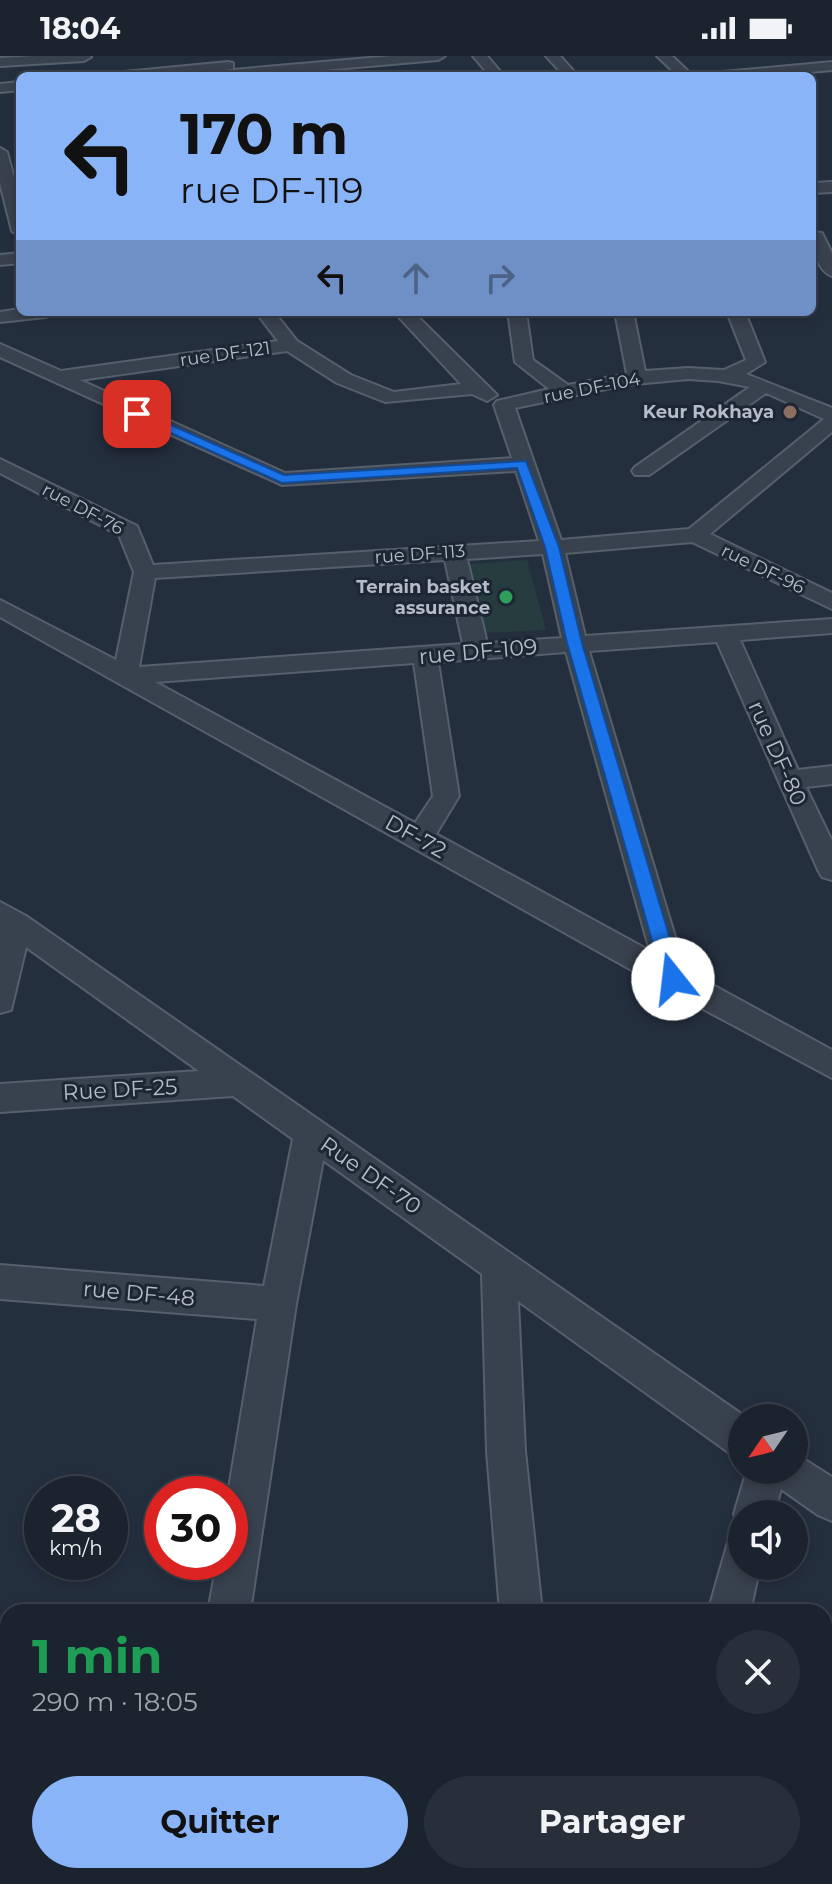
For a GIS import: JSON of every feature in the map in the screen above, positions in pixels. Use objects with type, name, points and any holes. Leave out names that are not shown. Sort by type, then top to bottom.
[{"type":"street","points":[[242,72],[309,64],[342,56]]},
{"type":"street","points":[[145,72],[191,63],[309,64],[438,56]]},
{"type":"street","points":[[480,56],[494,72]]},
{"type":"street","points":[[553,56],[567,72]]},
{"type":"street","points":[[664,56],[682,72]]},
{"type":"street","points":[[775,56],[792,70]]},
{"type":"street","points":[[0,62],[84,57]]},
{"type":"street","points":[[406,59],[414,72]]},
{"type":"street","points":[[769,72],[832,66]]},
{"type":"street","points":[[810,68],[815,72]]},
{"type":"street","points":[[816,73],[832,85]]},
{"type":"street","points":[[3,146],[16,211]]},
{"type":"street","points":[[820,236],[832,271]]},
{"type":"street","points":[[268,316],[290,345]]},
{"type":"street","points":[[407,316],[476,388],[504,405],[552,547],[575,643],[673,979]]},
{"type":"street","points":[[518,316],[524,362],[565,392]]},
{"type":"street","points":[[625,316],[637,377]]},
{"type":"street","points":[[728,376],[756,362],[738,316]]},
{"type":"street","name":"rue DF-121","points":[[57,377],[290,345],[344,379],[392,398],[476,388]]},
{"type":"street","points":[[0,350],[282,479],[522,464]]},
{"type":"street","name":"rue DF-104","points":[[504,405],[637,377],[728,376],[764,386],[832,415]]},
{"type":"street","points":[[642,471],[764,386]]},
{"type":"street","points":[[695,535],[832,422]]},
{"type":"street","name":"rue DF-76","points":[[0,465],[129,531],[145,572]]},
{"type":"street","name":"rue DF-113","points":[[145,572],[695,535]]},
{"type":"street","name":"rue DF-96","points":[[695,535],[832,602]]},
{"type":"street","points":[[454,551],[477,651]]},
{"type":"street","points":[[125,676],[145,572]]},
{"type":"street","name":"DF-72","points":[[0,607],[832,1065]]},
{"type":"street","name":"rue DF-109","points":[[125,676],[832,626]]},
{"type":"street","name":"rue DF-80","points":[[726,635],[832,870]]},
{"type":"street","points":[[420,838],[446,796],[425,655]]},
{"type":"street","points":[[789,780],[832,775]]},
{"type":"street","points":[[0,1001],[8,919]]},
{"type":"street","name":"Rue DF-70","points":[[8,919],[728,1428]]},
{"type":"street","name":"Rue DF-25","points":[[0,1098],[240,1082]]},
{"type":"street","points":[[230,1604],[278,1304],[311,1133]]},
{"type":"street","points":[[499,1266],[506,1451],[520,1604]]},
{"type":"street","name":"rue DF-48","points":[[0,1282],[278,1304]]},
{"type":"street","points":[[808,1484],[832,1501]]},
{"type":"street","points":[[731,1604],[736,1580]]},
{"type":"green space","name":"Terrain basket assurance","points":[[527,560],[546,630],[483,633],[469,564]]},
{"type":"place","name":"Keur Rokhaya","points":[[790,412]]},
{"type":"place","name":"Terrain basket assurance","points":[[506,597]]},
{"type":"route","points":[[137,414],[282,479],[522,464],[552,547],[575,643],[673,979]]}]
